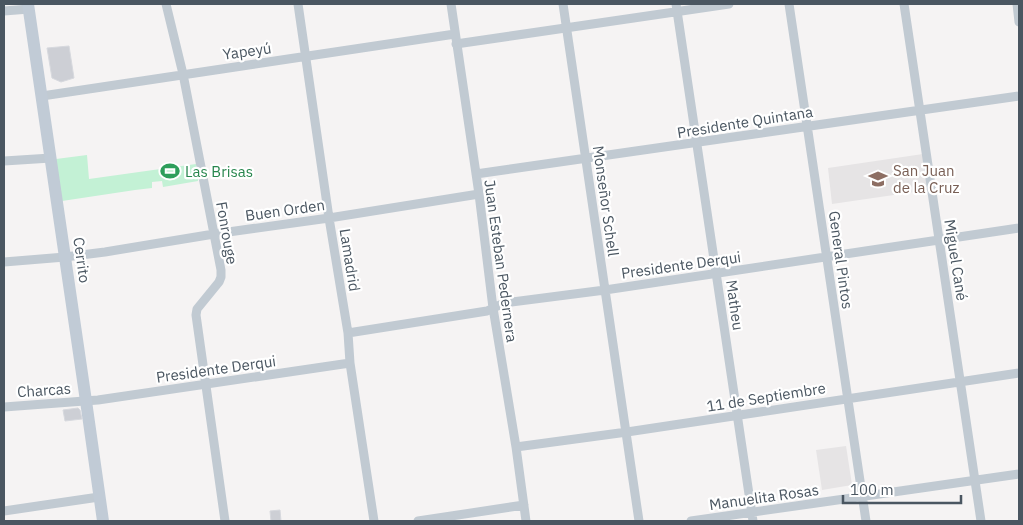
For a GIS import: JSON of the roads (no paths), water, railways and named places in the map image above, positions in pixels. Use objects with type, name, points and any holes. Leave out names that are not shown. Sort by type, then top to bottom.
[{"type":"main road","name":"Cerrito","points":[[28,6],[102,521]]},
{"type":"street","name":"Fonrouge","points":[[166,4],[183,74],[221,270],[219,282],[197,309],[196,315],[225,521]]},
{"type":"street","name":"Lamadrid","points":[[298,4],[329,218],[348,333],[350,363],[374,521]]},
{"type":"street","name":"Juan Esteban Pedernera","points":[[451,4],[479,194],[493,308],[526,521]]},
{"type":"street","name":"Monseñor Schell","points":[[563,4],[639,521]]},
{"type":"street","points":[[456,44],[566,28],[677,7],[729,4]]},
{"type":"street","name":"General Pintos","points":[[789,4],[866,521]]},
{"type":"street","name":"Miguel Cané","points":[[904,4],[981,521]]},
{"type":"street","points":[[1016,4],[1019,22]]},
{"type":"street","points":[[4,11],[28,6]]},
{"type":"street","name":"Matheu","points":[[677,7],[752,517]]},
{"type":"street","name":"Yapeyú","points":[[42,96],[455,34]]},
{"type":"street","name":"Presidente Quintana","points":[[476,174],[1019,96]]},
{"type":"street","points":[[4,161],[51,158]]},
{"type":"street","name":"Buen Orden","points":[[4,262],[105,252],[479,194]]},
{"type":"street","name":"Presidente Derqui","points":[[348,333],[478,312],[504,303],[605,290],[1019,228]]},
{"type":"street","name":"Presidente Derqui","points":[[86,401],[350,363]]},
{"type":"street","name":"11 de Septiembre","points":[[516,447],[1019,373]]},
{"type":"street","name":"Charcas","points":[[4,407],[86,401]]},
{"type":"street","name":"Manuelita Rosas","points":[[691,521],[752,517],[862,496],[1019,474]]},
{"type":"street","points":[[4,511],[99,497]]},
{"type":"street","points":[[418,521],[524,505]]},
{"type":"place","name":"Las Brisas","points":[[170,171]]},
{"type":"place","name":"San Juan de la Cruz","points":[[878,179]]}]
